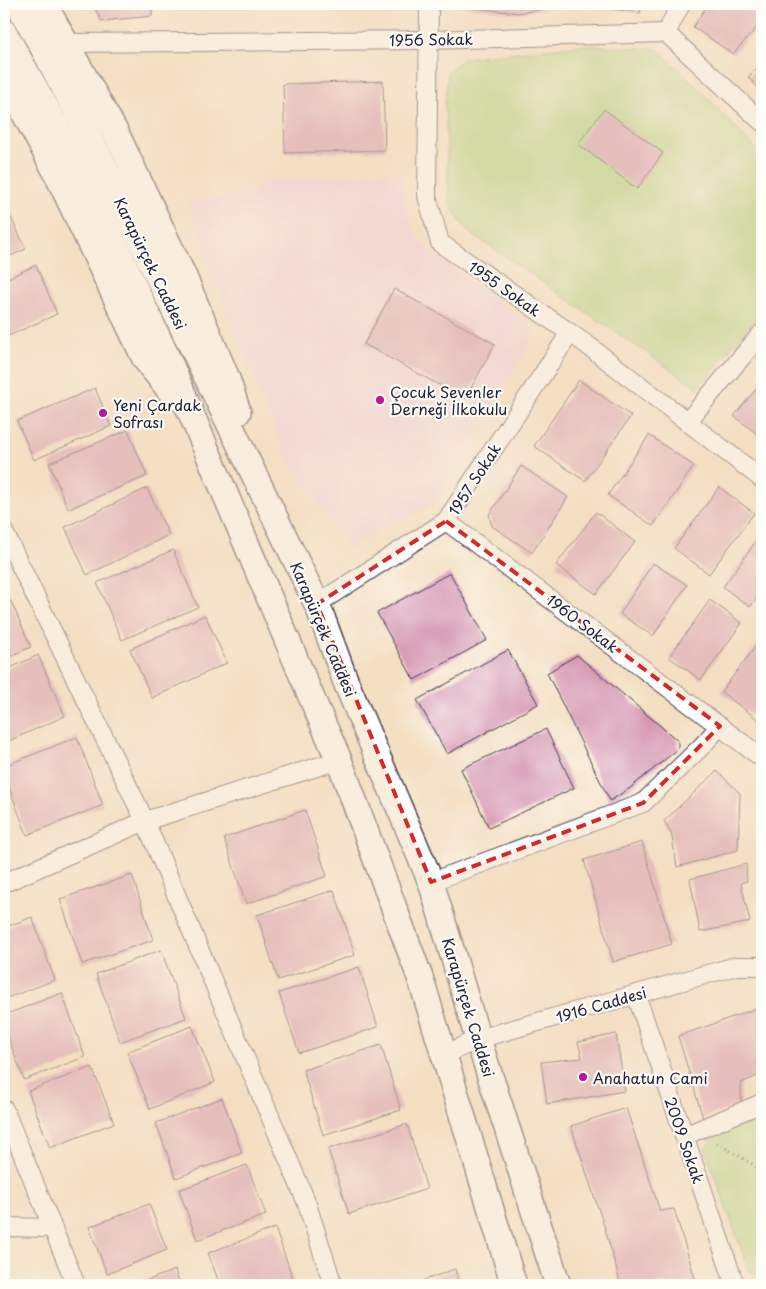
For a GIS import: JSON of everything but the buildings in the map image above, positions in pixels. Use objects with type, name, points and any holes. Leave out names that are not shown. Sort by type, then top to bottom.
[{"type":"main road","name":"Karapürçek Caddesi","points":[[18,4],[91,139],[317,604],[347,685],[431,882],[478,1039],[558,1285]]},
{"type":"main road","points":[[44,4],[116,135],[184,277],[226,376],[269,506]]},
{"type":"main road","name":"Karapürçek Caddesi","points":[[4,32],[79,167],[171,366],[339,760],[422,983],[514,1285]]},
{"type":"main road","points":[[4,79],[55,170],[145,359],[194,421]]},
{"type":"street","name":"1955 Sokak","points":[[429,4],[427,196],[440,243],[570,333],[762,479]]},
{"type":"street","points":[[681,4],[666,34],[762,122]]},
{"type":"street","name":"1956 Sokak","points":[[66,44],[429,40],[666,34]]},
{"type":"street","name":"1957 Sokak","points":[[317,604],[446,521],[570,333]]},
{"type":"street","points":[[687,422],[762,333]]},
{"type":"street","name":"1960 Sokak","points":[[446,521],[762,758]]},
{"type":"street","points":[[4,532],[145,821],[306,1201],[333,1285]]},
{"type":"street","points":[[431,882],[643,803],[720,726]]},
{"type":"street","points":[[4,883],[145,821],[339,760]]},
{"type":"street","name":"1916 Caddesi","points":[[444,1055],[478,1039],[736,966],[762,966]]},
{"type":"street","name":"2009 Sokak","points":[[636,994],[691,1133],[735,1285]]},
{"type":"street","points":[[691,1133],[762,1103]]},
{"type":"street","points":[[4,1109],[76,1285]]},
{"type":"street","points":[[4,1227],[52,1228]]},
{"type":"path","points":[[691,1133],[762,1170]]},
{"type":"path","points":[[762,1175],[757,1194],[762,1207]]},
{"type":"highlighted area","points":[[446,521],[720,726],[643,803],[431,882],[317,604]]},
{"type":"shaded area","name":"Çocuk Sevenler Derneği İlkokulu","points":[[401,172],[411,227],[424,246],[533,328],[531,342],[434,503],[349,548],[288,459],[225,310],[188,202],[250,193],[270,180]]},
{"type":"green space","points":[[583,45],[658,49],[706,96],[762,156],[762,311],[698,388],[466,230],[449,203],[445,104],[448,73],[464,58]]},
{"type":"green space","points":[[762,1115],[762,1276],[749,1270],[705,1149],[718,1130]]},
{"type":"place","name":"Çocuk Sevenler Derneği İlkokulu","points":[[380,400]]},
{"type":"place","name":"Yeni Çardak Sofrası","points":[[103,413]]},
{"type":"place","name":"Anahatun Cami","points":[[583,1077]]}]
